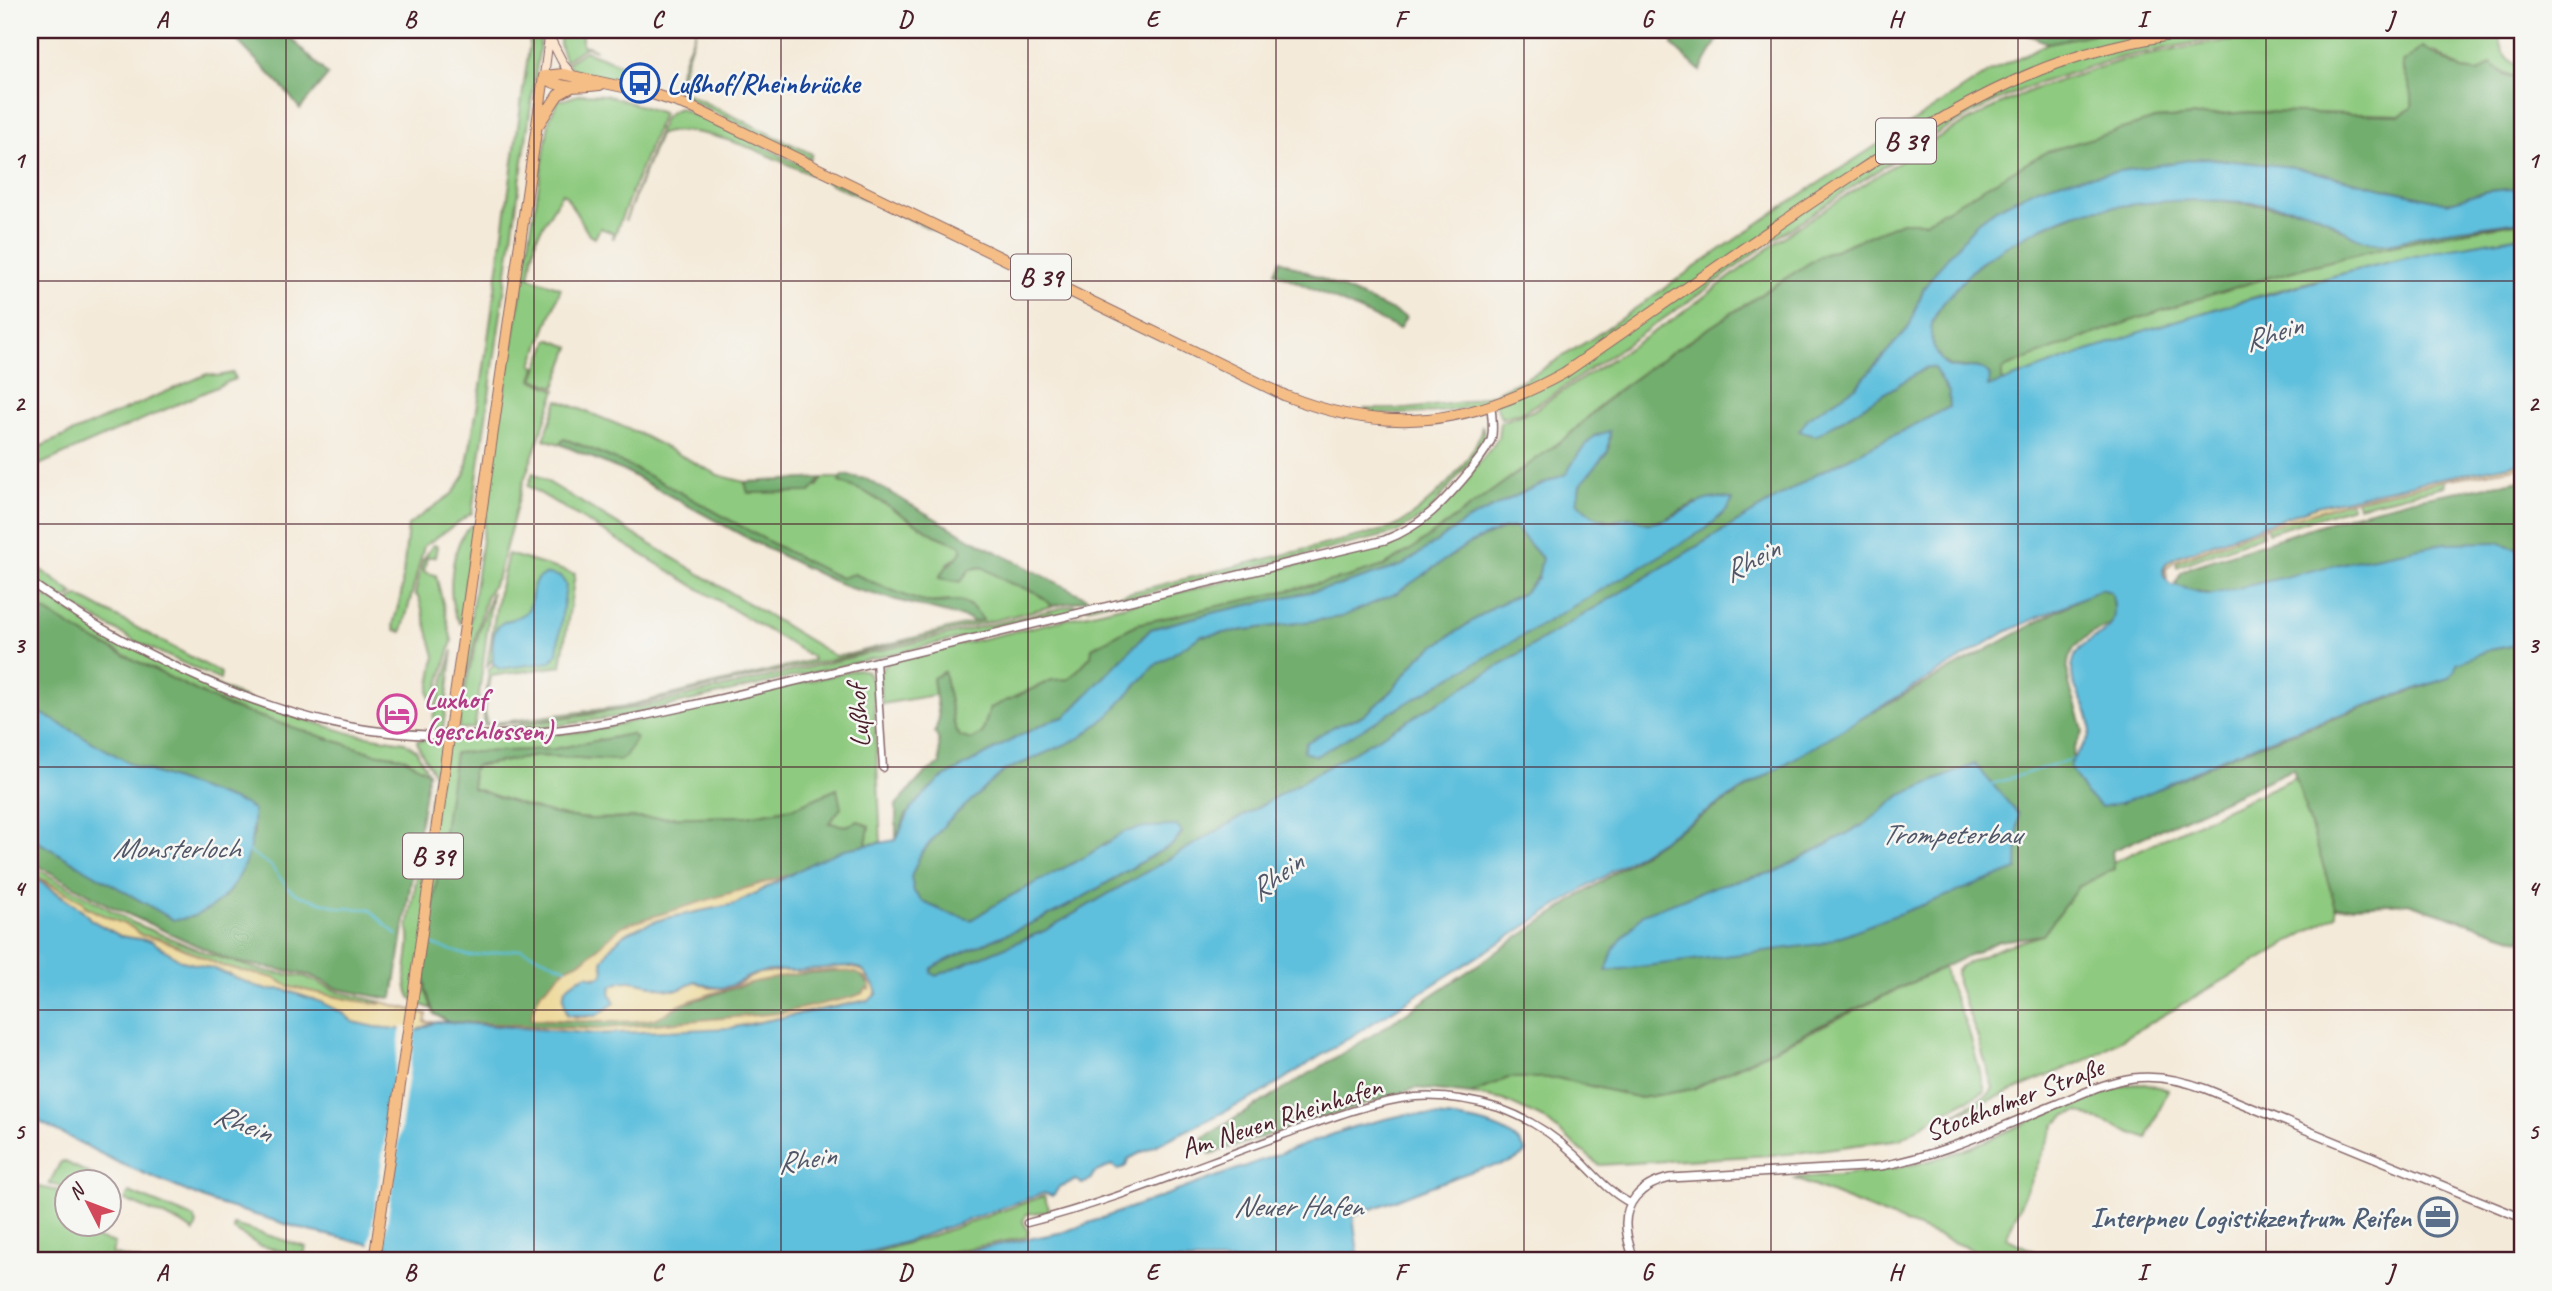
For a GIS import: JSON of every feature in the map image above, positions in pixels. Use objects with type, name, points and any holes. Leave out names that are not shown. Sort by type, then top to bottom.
[{"type":"main road","name":"B 39","points":[[544,76],[552,83],[574,81],[603,84],[646,92],[689,106],[1306,404],[1345,415],[1419,420],[1491,407],[1519,397],[1564,373],[1821,196],[1973,101],[2028,75],[2096,52],[2142,40],[2206,30]]},
{"type":"main road","points":[[544,76],[550,33]]},
{"type":"main road","points":[[550,33],[563,64],[574,81]]},
{"type":"main road","name":"B 39","points":[[374,1261],[544,76]]},
{"type":"main road","name":"B 39","points":[[536,127],[556,97],[574,81]]},
{"type":"street","points":[[30,582],[112,634],[224,687],[310,717],[385,732],[490,735],[580,727],[666,711],[1394,537],[1428,517],[1486,450],[1492,433],[1491,407]]},
{"type":"street","name":"Lußhof","points":[[876,661],[883,768]]},
{"type":"street","name":"Stockholmer Straße","points":[[1630,1203],[1647,1185],[1670,1178],[1881,1166],[1911,1160],[1958,1145],[2104,1085],[2151,1077],[2182,1081],[2206,1089],[2522,1218]]},
{"type":"street","name":"Am Neuen Rheinhafen","points":[[1027,1223],[1095,1204],[1320,1122],[1387,1101],[1418,1097],[1472,1101],[1532,1122],[1550,1133],[1575,1155],[1602,1184],[1630,1203]]},
{"type":"street","points":[[1630,1203],[1626,1232],[1634,1261]]},
{"type":"green space","points":[[227,30],[283,30],[328,75],[300,109]]},
{"type":"green space","points":[[534,30],[542,30],[472,513],[424,546],[402,632],[395,630],[393,625],[401,595],[408,525],[453,493],[465,475],[482,381],[530,41]]},
{"type":"green space","points":[[560,30],[582,30],[582,45],[586,47],[565,61],[560,44]]},
{"type":"green space","points":[[696,30],[678,87],[680,72]]},
{"type":"green space","points":[[1673,30],[1723,30],[1700,71],[1672,45]]},
{"type":"green space","points":[[2016,30],[2113,30],[2048,43]]},
{"type":"green space","points":[[2113,30],[2304,30],[2204,41],[2122,57],[2036,84],[1994,102],[1924,141],[1852,187],[1554,394],[1523,412],[1501,418],[1495,402],[1463,409],[1416,414],[1368,413],[1365,409],[1407,409],[1465,402],[1493,394],[1536,373],[1594,337],[1785,205],[1989,72],[2048,43]]},
{"type":"green space","points":[[2324,30],[2500,30],[2501,48],[2511,62],[2522,69],[2522,80],[2495,68],[2479,72],[2462,70],[2434,51],[2404,71],[2411,88],[2412,108],[2400,115],[2252,112],[2155,119],[1925,222],[1902,222],[1776,284],[1611,395],[1568,436],[1415,547],[1384,566],[1091,656],[1069,680],[1052,680],[990,708],[982,734],[971,740],[959,736],[954,724],[944,672],[933,678],[935,695],[882,704],[879,673],[889,661],[1375,546],[1410,533],[1435,515],[1493,446],[1498,437],[1500,422],[1532,411],[1678,316],[1796,228],[1926,144],[1996,106],[2037,88],[2123,60],[2205,44]]},
{"type":"green space","points":[[2423,47],[2462,70],[2479,72],[2491,64],[2504,74],[2522,80],[2522,188],[2488,191],[2447,203],[2293,167],[2203,158],[2038,188],[1996,209],[1978,222],[1924,288],[1909,327],[1856,387],[1809,417],[1837,423],[1927,367],[1934,367],[1949,393],[1950,407],[1817,474],[1419,714],[1044,931],[936,976],[931,973],[932,968],[948,959],[1069,905],[1172,845],[1182,833],[1177,826],[1107,842],[971,920],[923,902],[914,892],[911,877],[920,855],[945,824],[1004,771],[1080,738],[1108,716],[1154,666],[1201,636],[1341,617],[1450,557],[1468,544],[1502,529],[1515,527],[1542,558],[1538,577],[1524,593],[1495,606],[1420,656],[1390,693],[1363,716],[1333,727],[1316,756],[1697,502],[1665,519],[1649,524],[1632,518],[1612,521],[1591,516],[1577,502],[1580,484],[1608,451],[1610,432],[1594,436],[1566,474],[1466,521],[1403,565],[1342,585],[1151,629],[1065,717],[1021,735],[939,780],[906,815],[896,840],[896,805],[925,773],[940,764],[939,741],[935,732],[939,718],[933,678],[944,672],[954,724],[959,736],[971,740],[982,734],[990,708],[1052,680],[1069,679],[1091,656],[1092,648],[1137,624],[1348,577],[1384,566],[1415,547],[1568,436],[1612,395],[1660,360],[1820,256],[1902,222],[1925,222],[2046,152],[2155,119],[2252,112],[2400,115],[2412,108],[2412,93],[2403,62]]},
{"type":"green space","points":[[585,51],[632,72],[630,81],[588,75],[567,63]]},
{"type":"green space","points":[[678,89],[812,154],[810,159],[679,95]]},
{"type":"green space","points":[[581,94],[606,95],[663,113],[613,239],[614,233],[600,228],[595,238],[589,235],[562,193],[536,238],[529,277],[561,288],[532,365],[536,367],[532,380],[556,390],[523,483],[498,576],[486,597],[458,706],[498,429],[550,117],[559,99]]},
{"type":"green space","points":[[679,108],[958,241],[754,149],[706,134],[681,131],[659,135],[625,221],[664,118]]},
{"type":"green space","points":[[2192,198],[2307,210],[2340,229],[2384,244],[2459,229],[2522,222],[2390,246],[2196,299],[2006,367],[2002,371],[2002,383],[1988,387],[1990,375],[1983,370],[1976,367],[1950,366],[1944,363],[1933,348],[1930,332],[1946,299],[1972,270],[2013,242],[2083,212]]},
{"type":"green space","points":[[2522,222],[2522,236],[2389,262],[2258,296],[2129,337],[2002,383],[2002,371],[2006,367],[2196,299],[2390,246]]},
{"type":"green space","points":[[1280,260],[1406,317],[1399,329],[1275,272]]},
{"type":"green space","points":[[549,339],[570,347],[555,387],[533,379]]},
{"type":"green space","points":[[233,373],[235,379],[30,469],[30,451],[207,374],[218,376]]},
{"type":"green space","points":[[558,400],[636,432],[718,475],[745,482],[748,493],[817,487],[823,478],[841,478],[840,481],[865,492],[935,535],[960,545],[962,550],[959,556],[947,564],[963,579],[970,569],[982,567],[1007,582],[1035,592],[1053,606],[629,707],[536,721],[484,725],[489,670],[498,658],[494,658],[487,666],[508,554],[575,574],[561,666],[491,676],[486,707],[487,724],[626,706],[813,660],[528,486],[533,473],[835,656],[983,620],[975,610],[961,601],[920,601],[854,574],[841,578],[635,469],[564,439],[560,444],[544,439]]},
{"type":"green space","points":[[1482,425],[1485,438],[1483,446],[1427,514],[1395,533],[1087,608],[1083,604],[1392,528],[1418,511],[1447,484],[1470,453]]},
{"type":"green space","points":[[564,439],[635,469],[841,578],[854,574],[920,601],[953,601],[967,604],[983,620],[973,622],[850,588],[829,579],[628,473],[560,444]]},
{"type":"green space","points":[[843,475],[866,479],[971,539],[1089,599],[1053,606],[1035,592],[1007,582],[982,567],[970,569],[960,582],[939,578],[944,569],[960,554],[960,545],[935,535],[865,492],[839,482]]},
{"type":"green space","points":[[823,478],[810,492],[748,493],[745,482]]},
{"type":"green space","points":[[2444,480],[2445,486],[2358,506],[2356,500]]},
{"type":"green space","points":[[2522,480],[2522,550],[2497,542],[2344,563],[2214,595],[2175,586],[2181,573],[2191,567],[2350,515],[2414,499]]},
{"type":"green space","points":[[2350,501],[2352,507],[2268,533],[2266,527]]},
{"type":"green space","points":[[472,525],[474,526],[460,623],[452,602],[452,572],[459,543]]},
{"type":"green space","points":[[2261,529],[2263,535],[2177,567],[2176,562]]},
{"type":"green space","points":[[433,545],[437,546],[435,557],[427,557],[424,572],[436,575],[452,641],[432,708],[429,692],[435,656],[419,598],[415,594],[423,560]]},
{"type":"green space","points":[[30,562],[74,594],[63,600],[30,577]]},
{"type":"green space","points":[[30,587],[106,634],[262,706],[349,733],[404,742],[416,750],[428,772],[402,757],[373,753],[229,707],[88,637],[30,602]]},
{"type":"green space","points":[[2101,589],[2112,592],[2115,617],[2113,623],[2088,636],[2076,646],[2070,657],[2069,681],[2083,732],[2074,748],[2070,767],[2121,803],[2234,754],[2448,678],[2454,672],[2456,663],[2489,650],[2522,644],[2522,940],[2408,903],[2336,907],[2293,769],[2112,851],[2114,869],[2078,887],[2043,935],[1999,941],[1693,1089],[1641,1098],[1557,1078],[1508,1078],[1471,1094],[1416,1088],[1210,1154],[1203,1138],[1379,1031],[1657,844],[1836,732]],"holes":[[[1901,795],[2017,869],[1719,885],[1775,872],[1865,824]]]},
{"type":"green space","points":[[492,592],[475,726],[459,729],[459,714],[479,631]]},
{"type":"green space","points":[[78,596],[221,673],[220,680],[135,641],[70,604],[71,599]]},
{"type":"green space","points":[[30,602],[88,637],[229,707],[373,753],[402,757],[428,772],[393,997],[389,999],[339,989],[309,975],[231,961],[110,906],[30,861],[30,837],[174,920],[201,913],[231,888],[243,865],[254,830],[244,804],[135,766],[30,707]]},
{"type":"green space","points":[[1074,605],[1081,610],[633,714],[535,729],[489,730],[641,707]]},
{"type":"green space","points":[[453,650],[443,728],[434,728],[433,717]]},
{"type":"green space","points":[[857,669],[867,671],[873,683],[881,842],[866,845],[869,826],[859,821],[846,826],[828,823],[837,789],[793,808],[747,816],[591,819],[546,812],[473,788],[472,771],[476,766],[537,756],[619,760],[631,734],[554,749],[455,753],[426,990],[432,1009],[410,997],[406,980],[408,928],[434,776],[417,740],[523,737],[588,731]]},
{"type":"green space","points":[[631,734],[636,738],[625,757],[619,760],[537,756],[476,766],[472,771],[473,788],[546,812],[591,819],[747,816],[793,808],[837,789],[841,808],[829,823],[846,826],[859,821],[869,827],[866,845],[828,856],[793,874],[622,926],[584,960],[566,968],[541,992],[531,1019],[600,1022],[657,1018],[680,1005],[773,976],[847,970],[859,973],[871,987],[869,990],[866,989],[853,997],[781,1013],[596,1029],[449,1022],[434,1014],[426,990],[424,970],[455,753],[554,749]]},
{"type":"green space","points":[[2296,777],[2336,907],[2336,915],[2088,1059],[1949,1117],[1989,1094],[1993,1088],[1957,983],[1956,971],[1962,965],[2003,947],[2043,935],[2078,887],[2114,869],[2113,862]]},
{"type":"green space","points":[[30,865],[134,923],[208,954],[263,971],[306,977],[339,992],[382,1002],[380,1004],[352,1000],[290,987],[274,978],[222,966],[161,939],[141,935],[131,927],[98,913],[82,901],[30,873]]},
{"type":"green space","points":[[1944,967],[1947,981],[1969,1032],[1985,1091],[1938,1115],[1901,1139],[1789,1154],[1599,1165],[1544,1119],[1503,1100],[1471,1094],[1508,1078],[1557,1078],[1641,1098],[1693,1089]]},
{"type":"green space","points":[[2145,1083],[2168,1090],[2147,1139],[2079,1112],[2066,1115],[2055,1124],[2006,1238],[2044,1256],[2042,1261],[2000,1261],[1793,1178],[1861,1173],[1927,1161],[1991,1139],[2079,1099],[2102,1091]]},
{"type":"green space","points":[[63,1161],[78,1168],[57,1168]]},
{"type":"green space","points":[[39,1187],[52,1190],[52,1238],[95,1238],[115,1243],[112,1254],[141,1261],[30,1261],[33,1193]]},
{"type":"green space","points":[[129,1192],[194,1218],[197,1224],[194,1232],[182,1224],[125,1200]]},
{"type":"green space","points":[[1044,1196],[1050,1211],[1026,1214],[1023,1221],[1028,1231],[1027,1237],[904,1261],[846,1261],[931,1236]]},
{"type":"green space","points":[[234,1225],[306,1247],[304,1256],[260,1246],[233,1229]]},
{"type":"sand","points":[[2522,463],[2522,467],[2450,479],[2350,501],[2261,529],[2173,562],[2166,569],[2167,580],[2164,576],[2164,566],[2171,559],[2315,506],[2430,479]]},
{"type":"sand","points":[[30,873],[82,901],[85,906],[98,913],[131,927],[141,935],[161,939],[222,966],[274,978],[290,987],[352,1000],[380,1004],[382,1002],[427,1014],[425,1022],[435,1022],[416,1031],[353,1022],[343,1013],[321,1002],[282,989],[267,990],[215,969],[195,966],[151,941],[120,936],[91,920],[82,910]]},
{"type":"sand","points":[[793,874],[735,904],[662,919],[623,935],[610,948],[602,962],[602,976],[580,978],[570,984],[566,1013],[586,1017],[603,1010],[615,1003],[610,993],[611,987],[626,981],[675,990],[695,981],[710,988],[724,988],[759,973],[846,966],[864,971],[877,991],[873,999],[734,1027],[736,1049],[602,1045],[589,1034],[449,1022],[596,1029],[781,1013],[853,997],[866,989],[870,990],[865,978],[850,972],[800,973],[726,989],[686,1002],[654,1019],[608,1022],[531,1019],[541,992],[566,968],[584,960],[622,926]]},
{"type":"water","name":"Rhein","points":[[2203,158],[2293,167],[2447,203],[2488,191],[2522,188],[2522,221],[2427,234],[2381,244],[2349,234],[2314,213],[2256,203],[2206,200],[2157,202],[2081,212],[2012,243],[1987,258],[1968,275],[1945,300],[1932,325],[1932,342],[1942,361],[1952,368],[1971,367],[1984,370],[1990,375],[1988,387],[2149,329],[2232,304],[2441,250],[2522,236],[2522,463],[2317,506],[2178,556],[2167,562],[2163,570],[2170,584],[2209,595],[2344,563],[2445,543],[2497,542],[2522,550],[2522,644],[2489,650],[2457,663],[2448,678],[2288,733],[2218,760],[2136,798],[2101,807],[2086,794],[2070,767],[2087,741],[2090,731],[2090,721],[2073,679],[2074,659],[2078,650],[2105,632],[2113,619],[2112,594],[2101,589],[2004,633],[1720,803],[1259,1095],[1128,1159],[1126,1166],[1118,1170],[1112,1165],[1094,1173],[1090,1180],[1082,1184],[1076,1180],[1059,1187],[1053,1196],[1044,1193],[902,1243],[836,1261],[469,1261],[415,1254],[309,1231],[212,1202],[117,1162],[30,1117],[30,875],[82,910],[91,920],[120,936],[151,941],[182,961],[215,969],[267,990],[281,989],[321,1002],[343,1013],[353,1022],[375,1027],[416,1031],[435,1022],[449,1022],[596,1034],[731,1028],[869,1000],[877,994],[875,987],[862,969],[846,967],[763,972],[717,988],[695,981],[675,990],[626,981],[611,987],[610,993],[615,1003],[596,1016],[568,1015],[564,995],[568,986],[580,978],[588,975],[594,978],[602,976],[602,962],[610,948],[623,935],[642,926],[735,904],[816,861],[845,849],[896,840],[911,808],[939,780],[1021,735],[1065,717],[1151,629],[1342,585],[1403,565],[1466,521],[1566,474],[1594,436],[1610,431],[1608,451],[1580,485],[1577,502],[1598,518],[1614,521],[1630,518],[1651,523],[1672,517],[1710,499],[1733,500],[1727,510],[1706,529],[1316,756],[1303,752],[1306,743],[1333,727],[1363,716],[1390,693],[1420,656],[1495,606],[1524,593],[1538,578],[1542,558],[1515,527],[1502,529],[1468,544],[1397,593],[1341,617],[1201,636],[1154,666],[1108,716],[1080,738],[1004,771],[945,824],[920,855],[911,877],[914,892],[923,902],[971,920],[1085,857],[1124,832],[1145,827],[1177,826],[1182,833],[1172,845],[1069,905],[948,959],[932,968],[931,973],[936,976],[1044,931],[1419,714],[1817,474],[1950,407],[1949,393],[1934,368],[1927,367],[1815,436],[1799,431],[1809,417],[1856,387],[1909,327],[1924,288],[1939,267],[1978,222],[1996,209],[2038,188],[2070,179]]},
{"type":"water","points":[[549,574],[561,577],[566,585],[557,653],[551,662],[499,669],[493,663],[496,629],[503,622],[526,612],[535,582]]},
{"type":"water","name":"Monsterloch","points":[[30,707],[135,766],[244,804],[253,810],[250,848],[244,866],[224,896],[210,908],[193,916],[174,920],[30,837]]},
{"type":"water","name":"Trompeterbau","points":[[1975,764],[2018,814],[2017,869],[1820,944],[1606,971],[1614,948],[1643,914],[1719,885],[1775,872],[1865,824],[1901,795]]},
{"type":"water","name":"Neuer Hafen","points":[[1407,1114],[1455,1118],[1490,1126],[1506,1132],[1518,1141],[1526,1152],[1509,1163],[1476,1170],[1353,1216],[1358,1253],[1337,1261],[917,1261],[1064,1232],[1353,1127]]},
{"type":"pier","points":[[401,1027],[416,1027],[383,1251],[369,1248]]},
{"type":"waterway","points":[[1992,784],[2072,759]]},
{"type":"waterway","points":[[248,851],[270,865],[288,888],[298,895],[341,908],[369,909],[397,935]]},
{"type":"waterway","points":[[426,943],[470,956],[521,949],[566,968]]},
{"type":"place","name":"Lußhof/Rheinbrücke","points":[[640,83]]},
{"type":"place","name":"Luxhof (geschlossen)","points":[[397,714]]},
{"type":"place","name":"Interpneu Logistikzentrum Reifen","points":[[2438,1217]]}]
